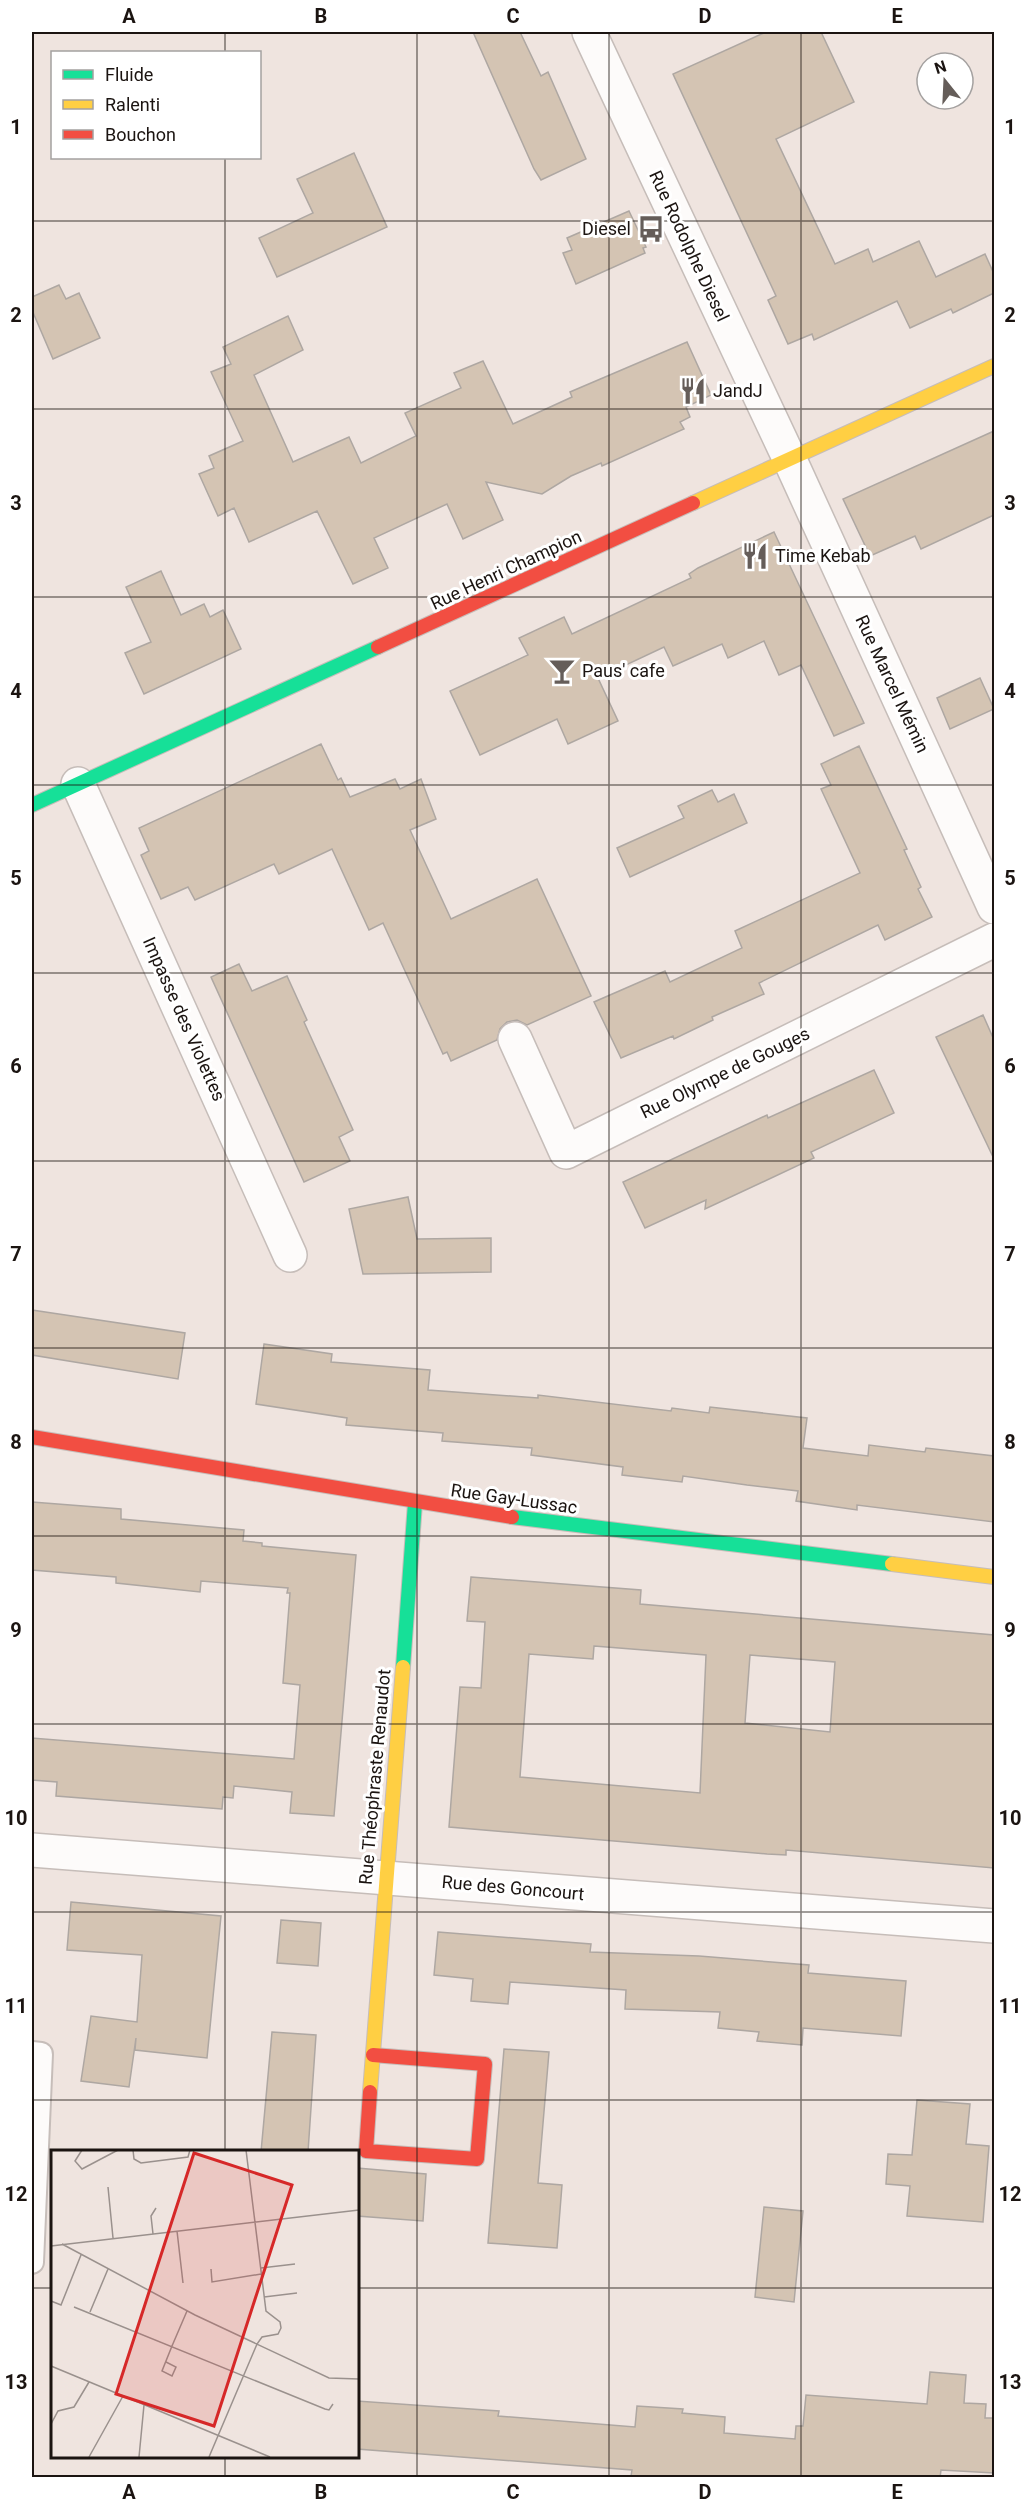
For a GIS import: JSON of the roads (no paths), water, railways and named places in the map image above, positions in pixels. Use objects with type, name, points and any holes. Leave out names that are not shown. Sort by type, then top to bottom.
[{"type":"street","name":"Rue Rodolphe Diesel","points":[[589,32],[790,460]]},
{"type":"street","name":"Rue Henri Champion","points":[[32,806],[994,366]]},
{"type":"street","name":"Rue Marcel Mémin","points":[[790,460],[987,870],[994,907]]},
{"type":"street","name":"Impasse des Violettes","points":[[78,784],[290,1255]]},
{"type":"street","name":"Rue Olympe de Gouges","points":[[515,1039],[566,1152],[994,940]]},
{"type":"street","name":"Rue Gay-Lussac","points":[[32,1437],[509,1517],[994,1577]]},
{"type":"street","name":"Rue Théophraste Renaudot","points":[[373,2055],[485,2064],[477,2159],[366,2151],[385,1877],[415,1503]]},
{"type":"street","name":"Rue des Goncourt","points":[[32,1850],[994,1926]]},
{"type":"lane","points":[[32,2053],[41,2054],[32,2262]]},
{"type":"place","name":"Diesel","points":[[651,229]]},
{"type":"place","name":"JandJ","points":[[693,391]]},
{"type":"place","name":"Time Kebab","points":[[755,556]]},
{"type":"place","name":"Paus' cafe","points":[[562,671]]}]
